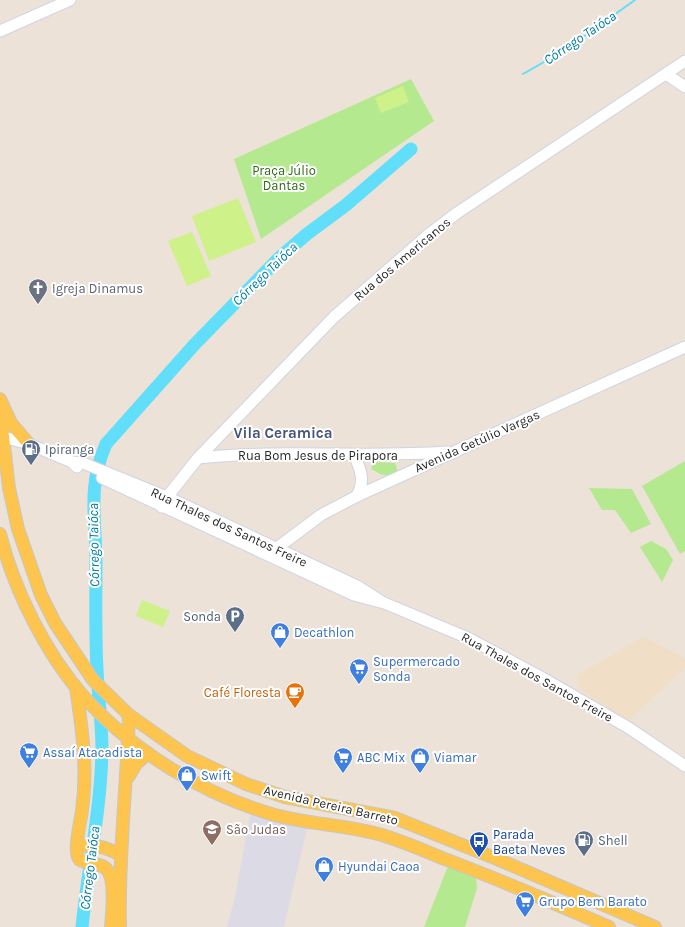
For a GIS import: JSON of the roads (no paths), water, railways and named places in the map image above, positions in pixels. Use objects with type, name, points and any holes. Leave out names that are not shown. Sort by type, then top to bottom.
[{"type":"main road","points":[[0,399],[11,423],[29,444]]},
{"type":"main road","name":"Avenida Pereira Barreto","points":[[0,411],[1,436],[9,488],[18,529],[30,568],[55,623],[93,680],[129,715],[187,756],[246,784],[298,800],[396,818],[504,862],[655,927]]},
{"type":"main road","name":"Avenida Pereira Barreto","points":[[0,536],[9,566],[32,617],[55,658],[76,688],[94,707],[128,739],[148,753],[203,786],[243,805],[287,819],[372,832],[493,878],[609,927]]},
{"type":"main road","points":[[76,688],[83,730],[85,774],[77,856],[84,862],[99,865],[108,871],[111,880],[111,927]]},
{"type":"main road","points":[[120,927],[120,855],[127,781],[129,715]]},
{"type":"main road","points":[[127,781],[133,768],[148,753]]},
{"type":"main road","points":[[77,849],[81,845],[89,845],[120,855]]},
{"type":"street","points":[[3,30],[70,0]]},
{"type":"street","name":"Rua dos Americanos","points":[[165,502],[198,458],[334,317],[428,236],[457,213],[685,61]]},
{"type":"street","points":[[666,74],[685,87]]},
{"type":"street","name":"Avenida Getúlio Vargas","points":[[277,548],[321,515],[357,496],[685,347]]},
{"type":"street","name":"Rua Bom Jesus de Pirapora","points":[[223,431],[223,443],[229,455]]},
{"type":"street","name":"Rua Thales dos Santos Freire","points":[[1,436],[29,444],[277,548],[369,592],[382,602]]},
{"type":"street","name":"Rua Bom Jesus de Pirapora","points":[[198,458],[229,455],[408,455],[455,451]]},
{"type":"street","points":[[356,462],[360,470],[362,481],[357,496]]},
{"type":"street","name":"Rua Thales dos Santos Freire","points":[[165,502],[257,550],[354,595],[382,602],[468,638],[539,676],[629,728],[685,766]]},
{"type":"street","points":[[257,550],[277,548]]},
{"type":"waterway","name":"Córrego Taióca","points":[[523,74],[565,50],[635,0]]},
{"type":"waterway","name":"Córrego Taióca","points":[[82,927],[97,816],[101,772],[102,740],[96,641],[94,500],[97,473],[100,459],[106,444],[194,345],[279,258],[307,234],[346,205],[411,149]]},
{"type":"place","name":"Igreja Dinamus","points":[[38,305]]},
{"type":"place","name":"Ipiranga","points":[[31,466]]},
{"type":"place","name":"Sonda","points":[[235,633]]},
{"type":"place","name":"Decathlon","points":[[280,649]]},
{"type":"place","name":"Supermercado Sonda","points":[[359,685]]},
{"type":"place","name":"Café Floresta","points":[[295,709]]},
{"type":"place","name":"Assaí Atacadista","points":[[29,769]]},
{"type":"place","name":"ABC Mix","points":[[343,774]]},
{"type":"place","name":"Viamar","points":[[420,774]]},
{"type":"place","name":"Swift","points":[[187,792]]},
{"type":"place","name":"São Judas","points":[[212,846]]},
{"type":"place","name":"Shell","points":[[584,857]]},
{"type":"place","name":"Parada Baeta Neves","points":[[479,858]]},
{"type":"place","name":"Hyundai Caoa","points":[[324,883]]},
{"type":"place","name":"Grupo Bem Barato","points":[[525,918]]},
{"type":"district","name":"Vila Ceramica","points":[[283,433]]},
{"type":"park label","name":"Praça Júlio Dantas","points":[[284,178]]}]
